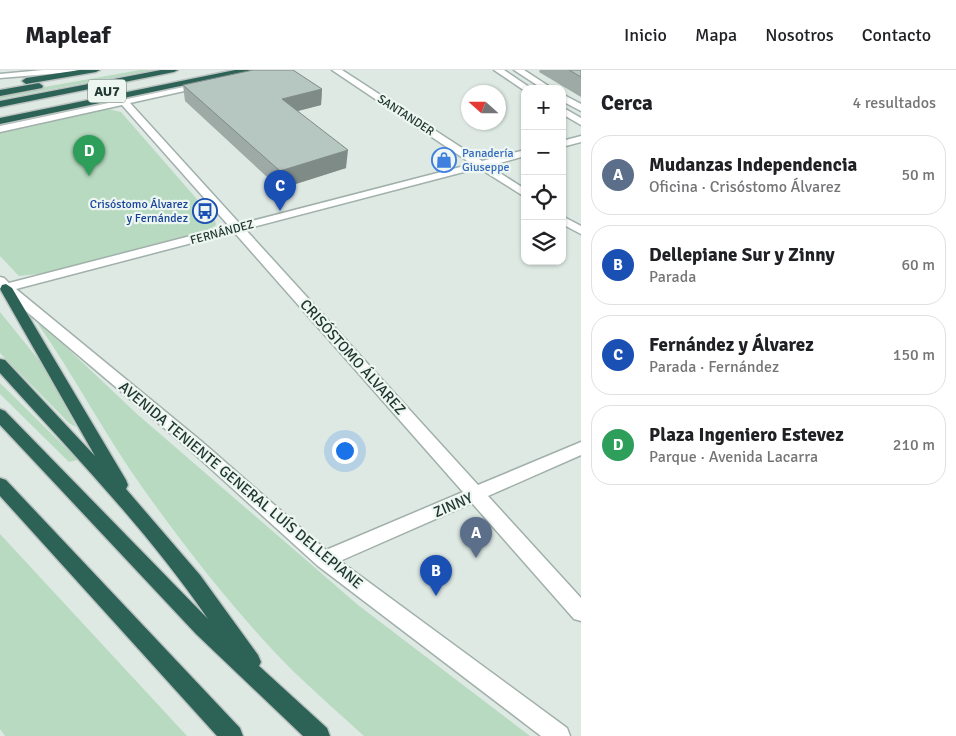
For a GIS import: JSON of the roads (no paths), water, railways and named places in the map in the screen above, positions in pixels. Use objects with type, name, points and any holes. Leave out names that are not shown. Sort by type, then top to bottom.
[{"type":"highway","points":[[0,82],[24,81],[96,70]]},
{"type":"highway","points":[[0,93],[132,70]]},
{"type":"highway","name":"AU7","points":[[0,104],[174,70]]},
{"type":"highway","name":"AU7","points":[[0,111],[214,70]]},
{"type":"highway","points":[[0,122],[247,70]]},
{"type":"highway","points":[[0,86],[24,81]]},
{"type":"highway","points":[[3,285],[133,508]]},
{"type":"highway","points":[[0,364],[133,508],[193,581],[269,688]]},
{"type":"highway","points":[[0,415],[204,627],[319,736]]},
{"type":"highway","points":[[0,485],[232,736]]},
{"type":"street","points":[[0,76],[73,70]]},
{"type":"street","name":"SANTANDER","points":[[336,70],[521,191]]},
{"type":"street","points":[[498,70],[522,85]]},
{"type":"street","points":[[518,70],[542,85]]},
{"type":"street","points":[[0,129],[258,72]]},
{"type":"street","points":[[566,99],[581,108]]},
{"type":"street","name":"CRISÓSTOMO ÁLVAREZ","points":[[124,102],[581,612]]},
{"type":"street","points":[[566,113],[581,122]]},
{"type":"street","points":[[566,143],[581,139]]},
{"type":"street","name":"FERNÁNDEZ","points":[[3,285],[236,229],[521,154]]},
{"type":"street","points":[[564,220],[581,231]]},
{"type":"street","name":"AVENIDA TENIENTE GENERAL LUÍS DELLEPIANE","points":[[3,285],[195,446],[324,560],[559,736]]},
{"type":"street","name":"ZINNY","points":[[324,560],[581,448]]},
{"type":"place","name":"Panadería Giuseppe","points":[[444,160]]},
{"type":"place","name":"Plaza Ingeniero Estevez","points":[[89,176]]},
{"type":"place","name":"Crisóstomo Álvarez y Fernández","points":[[205,211]]},
{"type":"place","name":"Fernández y Álvarez","points":[[280,211]]},
{"type":"place","name":"Mudanzas Independencia","points":[[476,558]]},
{"type":"place","name":"Dellepiane Sur y Zinny","points":[[436,596]]}]
